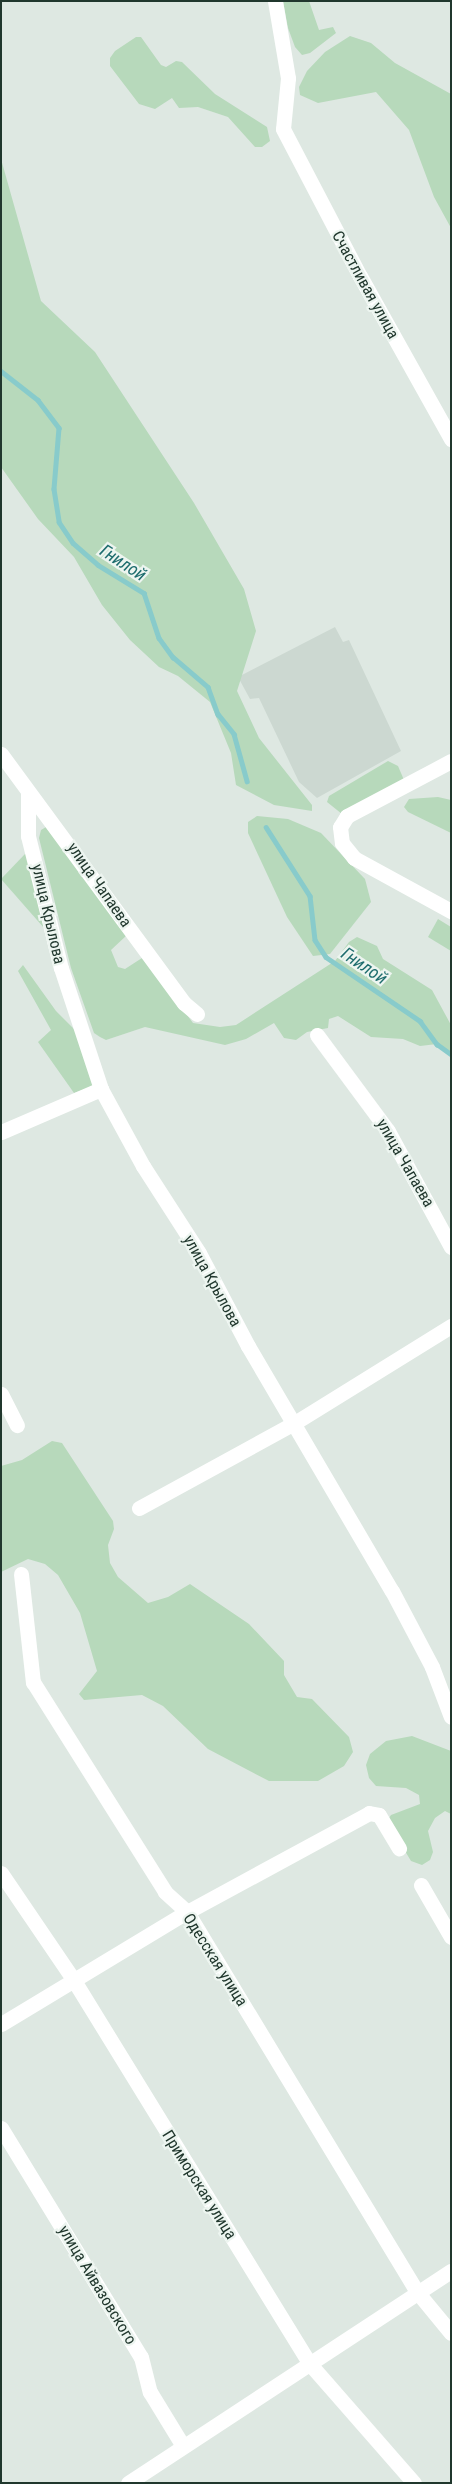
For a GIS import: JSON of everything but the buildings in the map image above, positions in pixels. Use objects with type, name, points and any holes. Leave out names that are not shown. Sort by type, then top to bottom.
[{"type":"street","name":"Счастливая улица","points":[[275,1],[288,78],[283,129],[360,276],[451,438]]},
{"type":"street","name":"улица Чапаева","points":[[1,754],[28,793],[69,842],[184,1003],[197,1014]]},
{"type":"street","points":[[451,761],[347,816],[340,827],[342,843],[354,858],[451,911]]},
{"type":"street","name":"улица Крылова","points":[[28,793],[28,836],[61,968],[101,1089],[296,1422],[392,1592],[432,1668],[451,1717]]},
{"type":"street","name":"улица Чапаева","points":[[317,1036],[388,1131],[451,1247]]},
{"type":"street","points":[[1,1132],[101,1089]]},
{"type":"street","points":[[139,1508],[296,1422],[451,1326]]},
{"type":"street","points":[[1,1394],[17,1425]]},
{"type":"street","name":"Одесская улица","points":[[21,1574],[34,1682],[164,1892],[187,1912],[418,2293],[451,2333]]},
{"type":"street","points":[[1,2024],[187,1912],[374,1812],[398,1848]]},
{"type":"street","name":"Приморская улица","points":[[1,1873],[73,1979],[308,2363],[414,2483]]},
{"type":"street","points":[[421,1885],[451,1937]]},
{"type":"street","name":"улица Айвазовского","points":[[1,2128],[141,2357],[150,2392],[183,2446]]},
{"type":"street","points":[[138,2480],[183,2446],[451,2271]]},
{"type":"shaded area","points":[[335,627],[343,642],[349,640],[401,751],[317,798],[299,782],[259,698],[250,699],[238,677]]},
{"type":"green space","points":[[283,1],[309,1],[319,30],[333,27],[336,33],[310,53],[302,55],[295,47],[288,28]]},
{"type":"green space","points":[[350,36],[371,43],[395,63],[451,94],[451,228],[434,197],[409,130],[376,92],[318,103],[300,95],[299,87],[307,71],[325,52]]},
{"type":"green space","points":[[136,37],[141,37],[161,65],[166,67],[176,61],[182,62],[215,94],[267,127],[270,141],[262,147],[255,147],[228,117],[198,107],[179,108],[172,98],[155,109],[139,104],[110,66],[110,58],[115,51]]},
{"type":"green space","points":[[1,159],[41,301],[95,352],[194,503],[244,589],[256,631],[237,691],[259,738],[312,805],[312,811],[274,805],[236,785],[231,753],[210,702],[178,676],[159,667],[130,640],[102,605],[74,557],[38,519],[1,467]]},
{"type":"green space","points":[[388,761],[398,766],[404,780],[342,814],[327,802],[329,796]]},
{"type":"green space","points":[[438,797],[451,800],[451,833],[408,812],[404,807],[409,799]]},
{"type":"green space","points":[[257,816],[288,819],[321,833],[365,879],[371,902],[330,954],[313,956],[287,917],[248,833],[248,822]]},
{"type":"green space","points":[[46,827],[127,935],[111,950],[118,967],[125,969],[142,958],[147,961],[193,1023],[220,1027],[236,1025],[335,961],[349,942],[357,937],[377,946],[383,959],[432,990],[451,1025],[451,1052],[437,1044],[420,1046],[403,1039],[371,1037],[338,1016],[329,1019],[328,1028],[307,1032],[296,1040],[284,1038],[274,1023],[246,1039],[225,1045],[145,1027],[106,1040],[100,1037],[94,1033],[71,968],[39,838],[41,830]]},
{"type":"green space","points":[[25,854],[30,855],[44,928],[1,879]]},
{"type":"green space","points":[[438,919],[451,927],[451,951],[428,937]]},
{"type":"green space","points":[[23,965],[56,1011],[76,1031],[94,1086],[74,1093],[38,1042],[51,1030],[18,971]]},
{"type":"green space","points":[[52,1441],[62,1443],[113,1521],[114,1529],[108,1545],[110,1563],[118,1577],[148,1603],[168,1597],[190,1584],[249,1624],[284,1661],[284,1675],[297,1697],[312,1699],[349,1737],[353,1752],[344,1766],[318,1781],[269,1781],[208,1749],[163,1706],[142,1695],[84,1700],[79,1694],[97,1671],[80,1613],[58,1575],[45,1564],[28,1559],[1,1572],[1,1466],[22,1460]]},
{"type":"green space","points":[[412,1736],[451,1751],[451,1814],[445,1811],[435,1818],[428,1831],[433,1852],[430,1860],[422,1865],[411,1861],[387,1821],[391,1815],[420,1804],[419,1795],[406,1788],[376,1786],[369,1778],[366,1765],[370,1754],[386,1741]]},
{"type":"waterway","name":"Гнилой","points":[[1,371],[38,400],[59,428],[54,489],[59,522],[73,543],[98,565],[144,593],[159,638],[173,657],[208,687],[218,714],[234,734],[247,781]]},
{"type":"waterway","name":"Гнилой","points":[[266,827],[310,896],[315,940],[326,957],[420,1021],[437,1044],[451,1054]]}]
